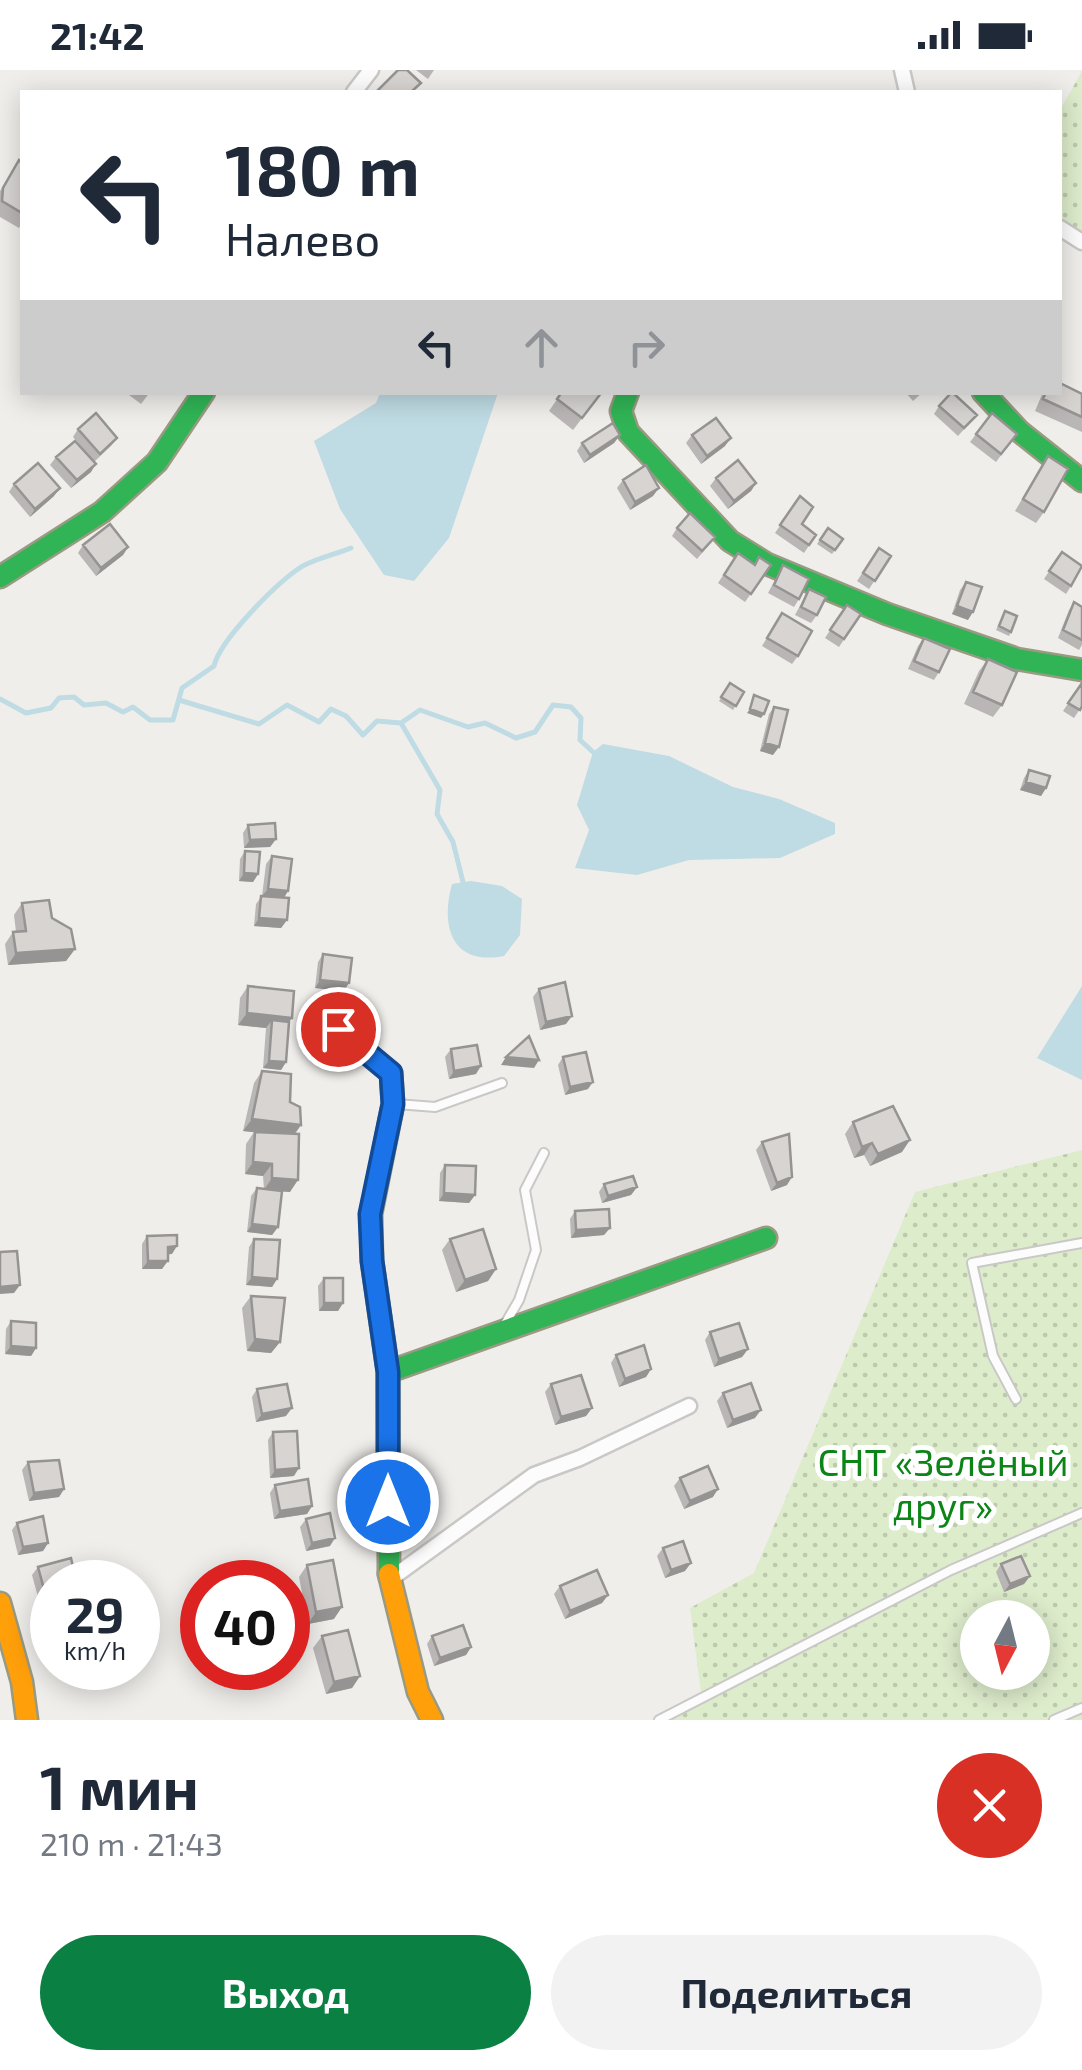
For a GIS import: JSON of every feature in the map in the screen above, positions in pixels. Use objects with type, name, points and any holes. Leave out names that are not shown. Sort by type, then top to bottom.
[{"type":"street","points":[[356,90],[371,70]]},
{"type":"street","points":[[0,577],[102,512],[157,462],[202,395]]},
{"type":"street","points":[[627,395],[622,411],[628,432],[730,540],[767,564],[887,614],[1018,660],[1082,670]]},
{"type":"street","points":[[986,395],[1019,431],[1082,481]]},
{"type":"street","points":[[338,1029],[391,1073],[393,1104],[370,1214],[372,1261],[388,1372],[389,1580],[418,1692],[432,1720]]},
{"type":"street","points":[[388,1372],[766,1238]]},
{"type":"street","points":[[389,1580],[534,1475],[580,1458],[689,1406]]},
{"type":"street","points":[[0,1603],[22,1682],[27,1720]]},
{"type":"lane","points":[[393,1104],[435,1107],[502,1084]]},
{"type":"lane","points":[[500,1332],[519,1300],[536,1250],[525,1190],[544,1154]]},
{"type":"lane","points":[[1016,1399],[993,1356],[972,1263],[1082,1243]]},
{"type":"lane","points":[[659,1720],[951,1570],[1082,1513]]},
{"type":"lane","points":[[1054,1720],[1082,1708]]},
{"type":"green space","points":[[1082,71],[1082,236],[1062,222],[1062,106]]},
{"type":"green space","name":"СНТ «Зелёный друг»","points":[[1082,1150],[1082,1720],[667,1720],[702,1701],[690,1608],[754,1573],[915,1192]]},
{"type":"water","points":[[379,395],[497,395],[449,538],[414,581],[384,575],[340,509],[314,441],[376,403]]},
{"type":"water","points":[[603,744],[669,756],[733,787],[779,799],[835,823],[835,834],[780,858],[689,860],[637,875],[575,868],[589,830],[577,805],[593,752]]},
{"type":"water","points":[[471,881],[502,886],[522,899],[520,935],[504,956],[472,955],[454,940],[448,915],[452,884]]},
{"type":"water","points":[[1082,986],[1082,1080],[1037,1058]]},
{"type":"building","points":[[398,70],[407,70],[421,83],[413,90],[378,90]]},
{"type":"building","points":[[19,160],[20,212],[2,201],[3,188]]},
{"type":"building","points":[[1062,384],[1082,394],[1082,417],[1043,399],[1045,395],[1062,395]]},
{"type":"building","points":[[560,395],[600,395],[582,418],[557,399]]},
{"type":"building","points":[[949,395],[955,395],[977,415],[964,428],[939,406]]},
{"type":"building","points":[[96,413],[117,438],[100,454],[78,429]]},
{"type":"building","points":[[992,413],[1017,434],[1001,454],[976,434]]},
{"type":"building","points":[[716,418],[731,438],[707,456],[692,435]]},
{"type":"building","points":[[613,423],[620,435],[590,455],[582,443]]},
{"type":"building","points":[[75,441],[96,464],[77,480],[56,457]]},
{"type":"building","points":[[1048,456],[1068,469],[1044,512],[1023,499]]},
{"type":"building","points":[[738,460],[756,483],[734,501],[716,478]]},
{"type":"building","points":[[38,463],[60,488],[35,509],[14,484]]},
{"type":"building","points":[[646,465],[659,488],[635,502],[623,480]]},
{"type":"building","points":[[800,496],[813,507],[802,524],[816,535],[809,545],[780,525]]},
{"type":"building","points":[[690,513],[715,537],[702,551],[677,528]]},
{"type":"building","points":[[110,524],[128,547],[101,568],[83,545]]},
{"type":"building","points":[[828,528],[843,539],[835,550],[820,540]]},
{"type":"building","points":[[879,548],[891,556],[875,581],[863,573]]},
{"type":"building","points":[[1062,552],[1082,566],[1071,586],[1049,571]]},
{"type":"building","points":[[738,553],[755,565],[759,557],[771,565],[751,594],[724,575]]},
{"type":"building","points":[[783,565],[809,579],[799,599],[774,585]]},
{"type":"building","points":[[966,582],[982,587],[973,612],[957,606]]},
{"type":"building","points":[[809,589],[826,597],[817,615],[801,607]]},
{"type":"building","points":[[1074,602],[1082,607],[1082,640],[1063,630]]},
{"type":"building","points":[[847,605],[861,614],[844,639],[830,630]]},
{"type":"building","points":[[1005,611],[1017,616],[1011,632],[999,626]]},
{"type":"building","points":[[782,613],[812,631],[798,656],[767,638]]},
{"type":"building","points":[[924,638],[950,649],[939,672],[914,661]]},
{"type":"building","points":[[988,659],[1017,672],[1002,705],[973,692]]},
{"type":"building","points":[[730,683],[744,692],[736,706],[721,697]]},
{"type":"building","points":[[1082,683],[1082,706],[1080,710],[1068,703]]},
{"type":"building","points":[[754,695],[769,701],[764,714],[750,709]]},
{"type":"building","points":[[774,707],[788,710],[779,747],[765,743]]},
{"type":"building","points":[[1029,770],[1050,776],[1046,788],[1026,782]]},
{"type":"building","points":[[275,823],[276,839],[250,840],[248,825]]},
{"type":"building","points":[[245,851],[260,852],[258,874],[244,873]]},
{"type":"building","points":[[272,856],[292,859],[288,891],[268,889]]},
{"type":"building","points":[[261,896],[289,898],[287,920],[259,918]]},
{"type":"building","points":[[49,900],[52,918],[71,929],[75,949],[16,953],[13,932],[26,931],[22,903]]},
{"type":"building","points":[[323,954],[352,958],[349,983],[320,980]]},
{"type":"building","points":[[565,982],[572,1016],[546,1022],[539,989]]},
{"type":"building","points":[[248,986],[294,991],[292,1018],[247,1013]]},
{"type":"building","points":[[272,1020],[289,1022],[286,1062],[269,1061]]},
{"type":"building","points":[[529,1036],[539,1060],[506,1057]]},
{"type":"building","points":[[477,1045],[481,1066],[454,1071],[451,1049]]},
{"type":"building","points":[[586,1052],[593,1082],[570,1087],[563,1057]]},
{"type":"building","points":[[262,1071],[291,1074],[290,1102],[300,1107],[301,1125],[252,1119]]},
{"type":"building","points":[[893,1106],[910,1140],[878,1154],[872,1143],[862,1147],[853,1122]]},
{"type":"building","points":[[255,1132],[299,1134],[298,1180],[272,1178],[272,1164],[253,1162]]},
{"type":"building","points":[[789,1134],[792,1177],[777,1183],[762,1142]]},
{"type":"building","points":[[445,1165],[476,1166],[475,1195],[444,1193]]},
{"type":"building","points":[[633,1176],[637,1187],[608,1196],[604,1184]]},
{"type":"building","points":[[257,1188],[282,1191],[278,1227],[252,1224]]},
{"type":"building","points":[[609,1209],[610,1228],[576,1230],[575,1211]]},
{"type":"building","points":[[483,1229],[496,1269],[465,1280],[450,1239]]},
{"type":"building","points":[[177,1235],[177,1246],[168,1247],[168,1261],[148,1261],[147,1236]]},
{"type":"building","points":[[254,1239],[280,1240],[277,1279],[252,1277]]},
{"type":"building","points":[[17,1251],[20,1285],[0,1287],[0,1252]]},
{"type":"building","points":[[324,1278],[343,1278],[343,1303],[324,1303]]},
{"type":"building","points":[[251,1296],[285,1298],[280,1342],[255,1339]]},
{"type":"building","points":[[11,1321],[36,1323],[36,1348],[11,1346]]},
{"type":"building","points":[[739,1323],[748,1349],[719,1359],[710,1332]]},
{"type":"building","points":[[644,1345],[651,1369],[625,1379],[616,1355]]},
{"type":"building","points":[[581,1375],[592,1408],[561,1417],[551,1384]]},
{"type":"building","points":[[751,1383],[761,1410],[733,1420],[723,1393]]},
{"type":"building","points":[[287,1384],[292,1408],[262,1414],[257,1389]]},
{"type":"building","points":[[297,1431],[299,1468],[275,1470],[273,1432]]},
{"type":"building","points":[[59,1460],[64,1489],[34,1493],[28,1462]]},
{"type":"building","points":[[708,1466],[718,1489],[690,1501],[680,1478]]},
{"type":"building","points":[[308,1479],[312,1506],[280,1511],[275,1485]]},
{"type":"building","points":[[330,1513],[335,1538],[312,1543],[306,1519]]},
{"type":"building","points":[[43,1516],[48,1543],[23,1547],[17,1523]]},
{"type":"building","points":[[683,1541],[691,1563],[671,1570],[663,1548]]},
{"type":"building","points":[[1021,1556],[1030,1576],[1010,1584],[1001,1564]]},
{"type":"building","points":[[333,1560],[342,1607],[316,1612],[310,1564]]},
{"type":"building","points":[[597,1570],[608,1595],[570,1611],[560,1586]]},
{"type":"building","points":[[463,1625],[471,1647],[440,1658],[432,1636]]},
{"type":"building","points":[[348,1630],[360,1676],[334,1682],[322,1636]]},
{"type":"waterway","points":[[0,699],[26,713],[51,708],[59,698],[74,697],[84,705],[106,703],[123,712],[133,707],[150,720],[173,720],[182,688],[214,666],[226,642],[263,600],[304,566],[351,548]]},
{"type":"waterway","points":[[179,700],[259,724],[287,705],[319,722],[331,709],[346,716],[363,735],[377,721],[401,723],[420,710],[468,727],[485,723],[516,738],[535,732],[553,705],[571,707],[581,718],[580,740],[593,752]]},
{"type":"waterway","points":[[401,723],[440,790],[437,814],[453,842],[463,882]]},
{"type":"traffic: fast","points":[[0,577],[102,512],[157,462],[202,395]]},
{"type":"traffic: fast","points":[[627,395],[621,411],[628,432],[730,541],[767,564],[887,614],[1017,659],[1082,670]]},
{"type":"traffic: fast","points":[[986,395],[1019,431],[1082,481]]},
{"type":"traffic: fast","points":[[338,1029],[391,1073],[393,1104],[371,1214],[372,1261],[388,1372],[389,1574]]},
{"type":"traffic: fast","points":[[388,1372],[766,1238]]},
{"type":"traffic: slow","points":[[389,1574],[418,1692],[432,1720]]},
{"type":"traffic: slow","points":[[0,1603],[22,1682],[27,1720]]},
{"type":"route","points":[[338,1029],[391,1073],[393,1104],[378,1161],[370,1214],[372,1261],[388,1372],[388,1502]]}]
